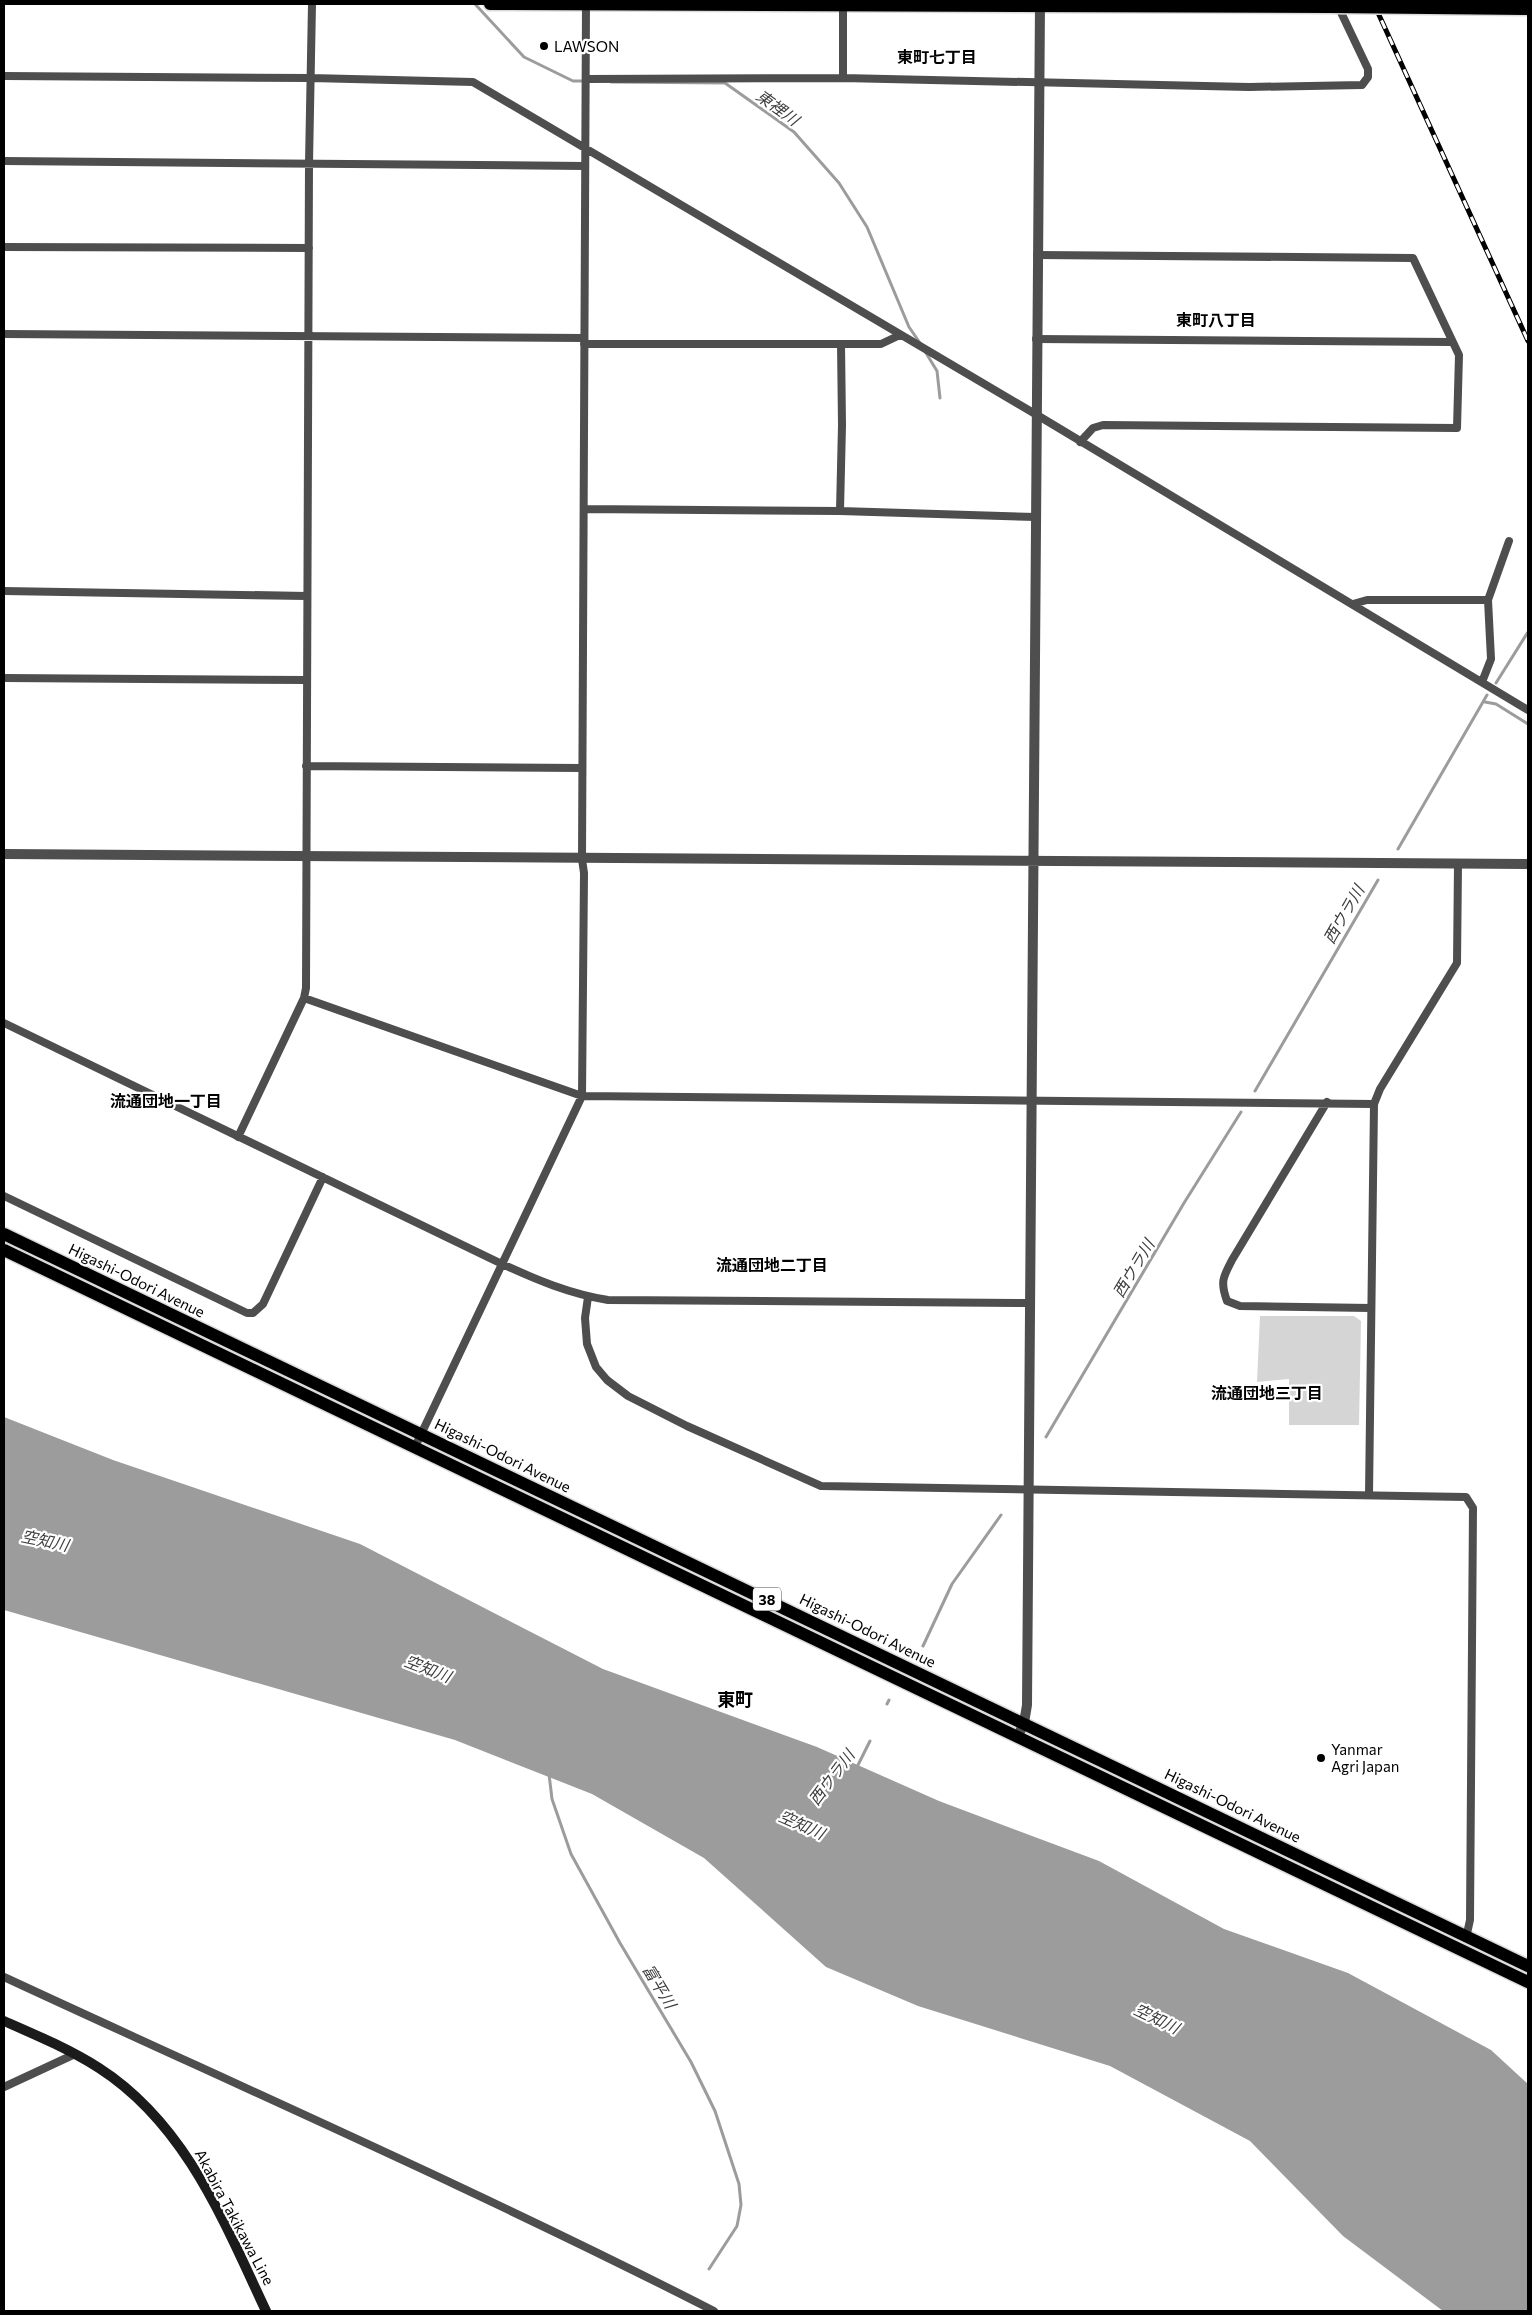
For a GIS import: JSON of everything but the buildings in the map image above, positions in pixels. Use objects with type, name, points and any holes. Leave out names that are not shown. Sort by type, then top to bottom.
[{"type":"highway","points":[[490,4],[1333,6],[1528,9]]},
{"type":"highway","name":"Higashi-Odori Avenue","points":[[4,1234],[1528,1966]]},
{"type":"highway","name":"Higashi-Odori Avenue","points":[[4,1250],[1461,1948],[1528,1982]]},
{"type":"main road","name":"Akabira Takikawa Line","points":[[4,2021],[75,2054],[100,2069],[125,2087],[165,2126],[208,2191],[266,2311]]},
{"type":"street","points":[[238,1137],[304,998],[309,163],[312,4]]},
{"type":"street","points":[[415,1447],[582,1096],[586,4]]},
{"type":"street","points":[[843,5],[843,78]]},
{"type":"street","points":[[1018,1736],[1024,1723],[1027,1705],[1040,6]]},
{"type":"street","points":[[586,79],[843,78],[1249,88],[1362,85],[1368,77],[1368,69],[1333,6]]},
{"type":"street","points":[[4,76],[311,78],[472,82],[1037,415],[1528,710]]},
{"type":"street","points":[[4,161],[585,166]]},
{"type":"street","points":[[4,247],[309,248]]},
{"type":"street","points":[[1037,255],[1413,258],[1458,355],[1457,428],[1103,425],[1093,428],[1080,442]]},
{"type":"street","points":[[4,334],[308,335],[841,344],[881,344],[900,335]]},
{"type":"street","points":[[1036,339],[1452,342]]},
{"type":"street","points":[[840,511],[841,344]]},
{"type":"street","points":[[584,509],[840,511],[1036,517]]},
{"type":"street","points":[[1482,682],[1491,659],[1488,600],[1510,541]]},
{"type":"street","points":[[4,591],[307,596]]},
{"type":"street","points":[[1353,604],[1367,600],[1488,600]]},
{"type":"street","points":[[4,678],[306,680]]},
{"type":"street","points":[[306,766],[582,768]]},
{"type":"street","points":[[4,854],[1528,864]]},
{"type":"street","points":[[1369,1494],[1374,1104],[1380,1089],[1457,963],[1458,864]]},
{"type":"street","points":[[304,998],[582,1096],[1327,1102],[1374,1104]]},
{"type":"street","points":[[4,1023],[502,1264],[550,1286],[588,1297],[608,1300],[1030,1303]]},
{"type":"street","points":[[1327,1102],[1222,1278],[1224,1292],[1227,1301],[1240,1306],[1371,1308]]},
{"type":"street","points":[[4,1196],[247,1313],[253,1313],[263,1304],[323,1177]]},
{"type":"street","points":[[588,1297],[585,1318],[587,1344],[596,1367],[607,1380],[628,1396],[687,1426],[821,1486],[1466,1497],[1473,1508],[1470,1911],[1467,1936],[1461,1948]]},
{"type":"street","points":[[4,1977],[492,2202],[638,2272],[714,2311]]},
{"type":"street","points":[[4,2087],[75,2054]]},
{"type":"shaded area","points":[[1260,1316],[1354,1316],[1361,1321],[1359,1425],[1289,1425],[1289,1379],[1257,1382]]},
{"type":"water","name":"空知川","points":[[4,1417],[113,1460],[360,1544],[603,1669],[817,1747],[939,1801],[1099,1861],[1224,1929],[1348,1973],[1491,2050],[1528,2084],[1528,2311],[1443,2311],[1343,2236],[1250,2141],[1110,2066],[918,2006],[826,1967],[704,1858],[592,1794],[455,1740],[4,1610]]},
{"type":"waterway","name":"東裡川","points":[[475,4],[524,57],[573,81],[585,81]]},
{"type":"waterway","name":"東裡川","points":[[611,82],[725,83],[794,132],[839,183],[867,227],[909,327],[920,343]]},
{"type":"waterway","name":"東裡川","points":[[926,353],[937,371],[940,398]]},
{"type":"waterway","name":"西ウラ川","points":[[1496,683],[1528,632]]},
{"type":"waterway","name":"西ウラ川","points":[[1398,849],[1487,695]]},
{"type":"waterway","points":[[1485,702],[1496,704],[1528,724]]},
{"type":"waterway","name":"西ウラ川","points":[[1255,1091],[1378,880]]},
{"type":"waterway","name":"西ウラ川","points":[[1046,1437],[1184,1203],[1241,1112]]},
{"type":"waterway","name":"西ウラ川","points":[[923,1646],[952,1584],[1001,1515]]},
{"type":"waterway","name":"西ウラ川","points":[[887,1704],[889,1700]]},
{"type":"waterway","name":"西ウラ川","points":[[857,1767],[870,1741]]},
{"type":"waterway","name":"富平川","points":[[549,1774],[552,1799],[571,1854],[620,1943],[691,2062],[715,2111],[739,2184],[741,2205],[737,2226],[709,2269]]},
{"type":"railway","points":[[1374,4],[1528,341]]},
{"type":"place","name":"LAWSON","points":[[544,46]]},
{"type":"place","name":"Yanmar Agri Japan","points":[[1321,1758]]},
{"type":"district","name":"東町七丁目","points":[[937,56]]},
{"type":"district","name":"東町八丁目","points":[[1216,319]]},
{"type":"district","name":"流通団地一丁目","points":[[166,1100]]},
{"type":"district","name":"流通団地二丁目","points":[[772,1264]]},
{"type":"district","name":"流通団地三丁目","points":[[1267,1392]]},
{"type":"district","name":"東町","points":[[735,1699]]}]
